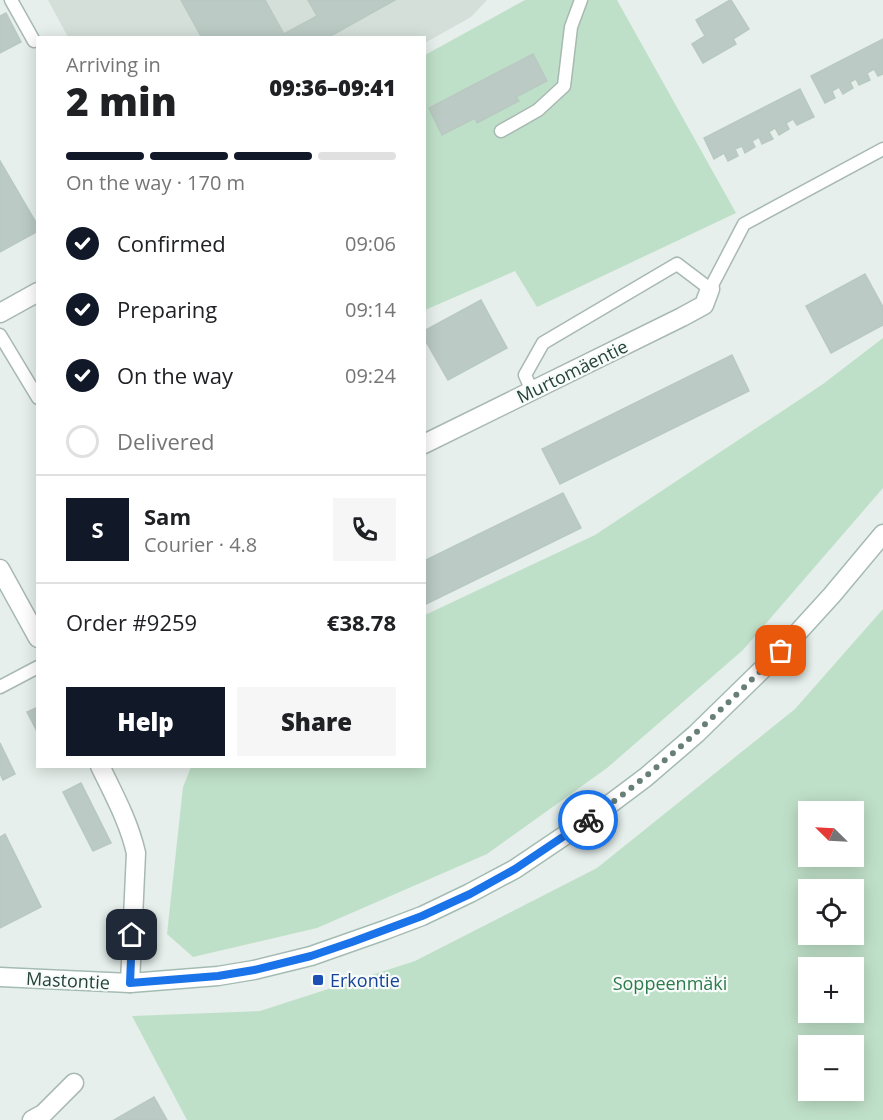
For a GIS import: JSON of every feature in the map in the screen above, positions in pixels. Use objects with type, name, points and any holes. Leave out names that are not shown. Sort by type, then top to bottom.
[{"type":"main road","name":"Murtomäentie","points":[[426,443],[697,309],[704,305],[710,290]]},
{"type":"main road","points":[[0,313],[36,293]]},
{"type":"main road","name":"Mastontie","points":[[0,977],[130,983],[218,976],[254,970],[311,956],[422,916],[470,894],[515,869],[598,813],[646,777],[696,734],[781,651],[883,534]]},
{"type":"main road","points":[[0,569],[36,634]]},
{"type":"main road","points":[[101,768],[124,814],[136,853],[130,983]]},
{"type":"main road","points":[[32,1120],[43,1114],[74,1083]]},
{"type":"lane","points":[[11,0],[34,41]]},
{"type":"lane","points":[[501,131],[538,110],[564,86],[571,27],[581,0]]},
{"type":"lane","points":[[532,391],[525,375],[543,343],[677,264],[710,290],[744,224],[883,149]]},
{"type":"lane","points":[[0,335],[36,395]]},
{"type":"lane","points":[[0,687],[36,668]]},
{"type":"shaded area","points":[[48,0],[487,0],[471,17],[426,42],[426,36],[67,36]]},
{"type":"green space","points":[[525,0],[617,0],[736,213],[537,307],[515,271],[426,310],[426,54]]},
{"type":"green space","points":[[883,338],[883,488],[743,650],[607,768],[487,854],[317,928],[193,957],[167,934],[183,787],[191,768],[426,768],[426,615],[595,535],[823,384]]},
{"type":"green space","name":"Soppeenmäki","points":[[883,609],[883,1120],[187,1120],[132,1016],[260,1011],[415,961],[597,868],[795,709]]},
{"type":"building","points":[[181,0],[265,0],[284,34],[317,16],[308,0],[395,0],[331,36],[201,36]]},
{"type":"building","points":[[730,0],[749,29],[733,39],[736,44],[703,63],[692,44],[705,36],[696,20]]},
{"type":"building","points":[[6,13],[21,42],[0,53],[0,16]]},
{"type":"building","points":[[883,39],[883,74],[878,76],[874,69],[867,73],[870,80],[859,85],[856,79],[850,82],[853,88],[843,94],[839,87],[832,91],[835,98],[825,103],[811,76]]},
{"type":"building","points":[[533,54],[547,81],[516,97],[519,101],[477,123],[475,118],[442,135],[429,108]]},
{"type":"building","points":[[800,89],[814,117],[797,125],[793,119],[786,123],[789,129],[779,135],[775,128],[769,132],[773,139],[762,144],[759,137],[752,141],[755,147],[745,153],[742,146],[735,149],[738,156],[728,161],[724,153],[714,159],[704,138]]},
{"type":"building","points":[[0,161],[36,223],[36,232],[0,252]]},
{"type":"building","points":[[865,274],[883,307],[883,325],[831,353],[806,306]]},
{"type":"building","points":[[481,300],[507,348],[448,380],[426,342],[426,330]]},
{"type":"building","points":[[732,355],[749,391],[560,484],[542,449]]},
{"type":"building","points":[[563,493],[581,528],[426,604],[426,560]]},
{"type":"building","points":[[36,708],[36,729],[27,712]]},
{"type":"building","points":[[0,743],[15,774],[3,780],[0,773]]},
{"type":"building","points":[[81,783],[111,843],[93,851],[63,792]]},
{"type":"building","points":[[5,834],[41,907],[0,928],[0,837]]},
{"type":"building","points":[[154,1097],[167,1120],[114,1120]]},
{"type":"way so far","points":[[588,820],[646,777],[696,734],[781,651]]},
{"type":"place","name":"Erkontie","points":[[318,980]]},
{"type":"route","points":[[132,935],[130,983],[218,976],[311,956],[422,916],[470,894],[515,869],[588,820]]}]
